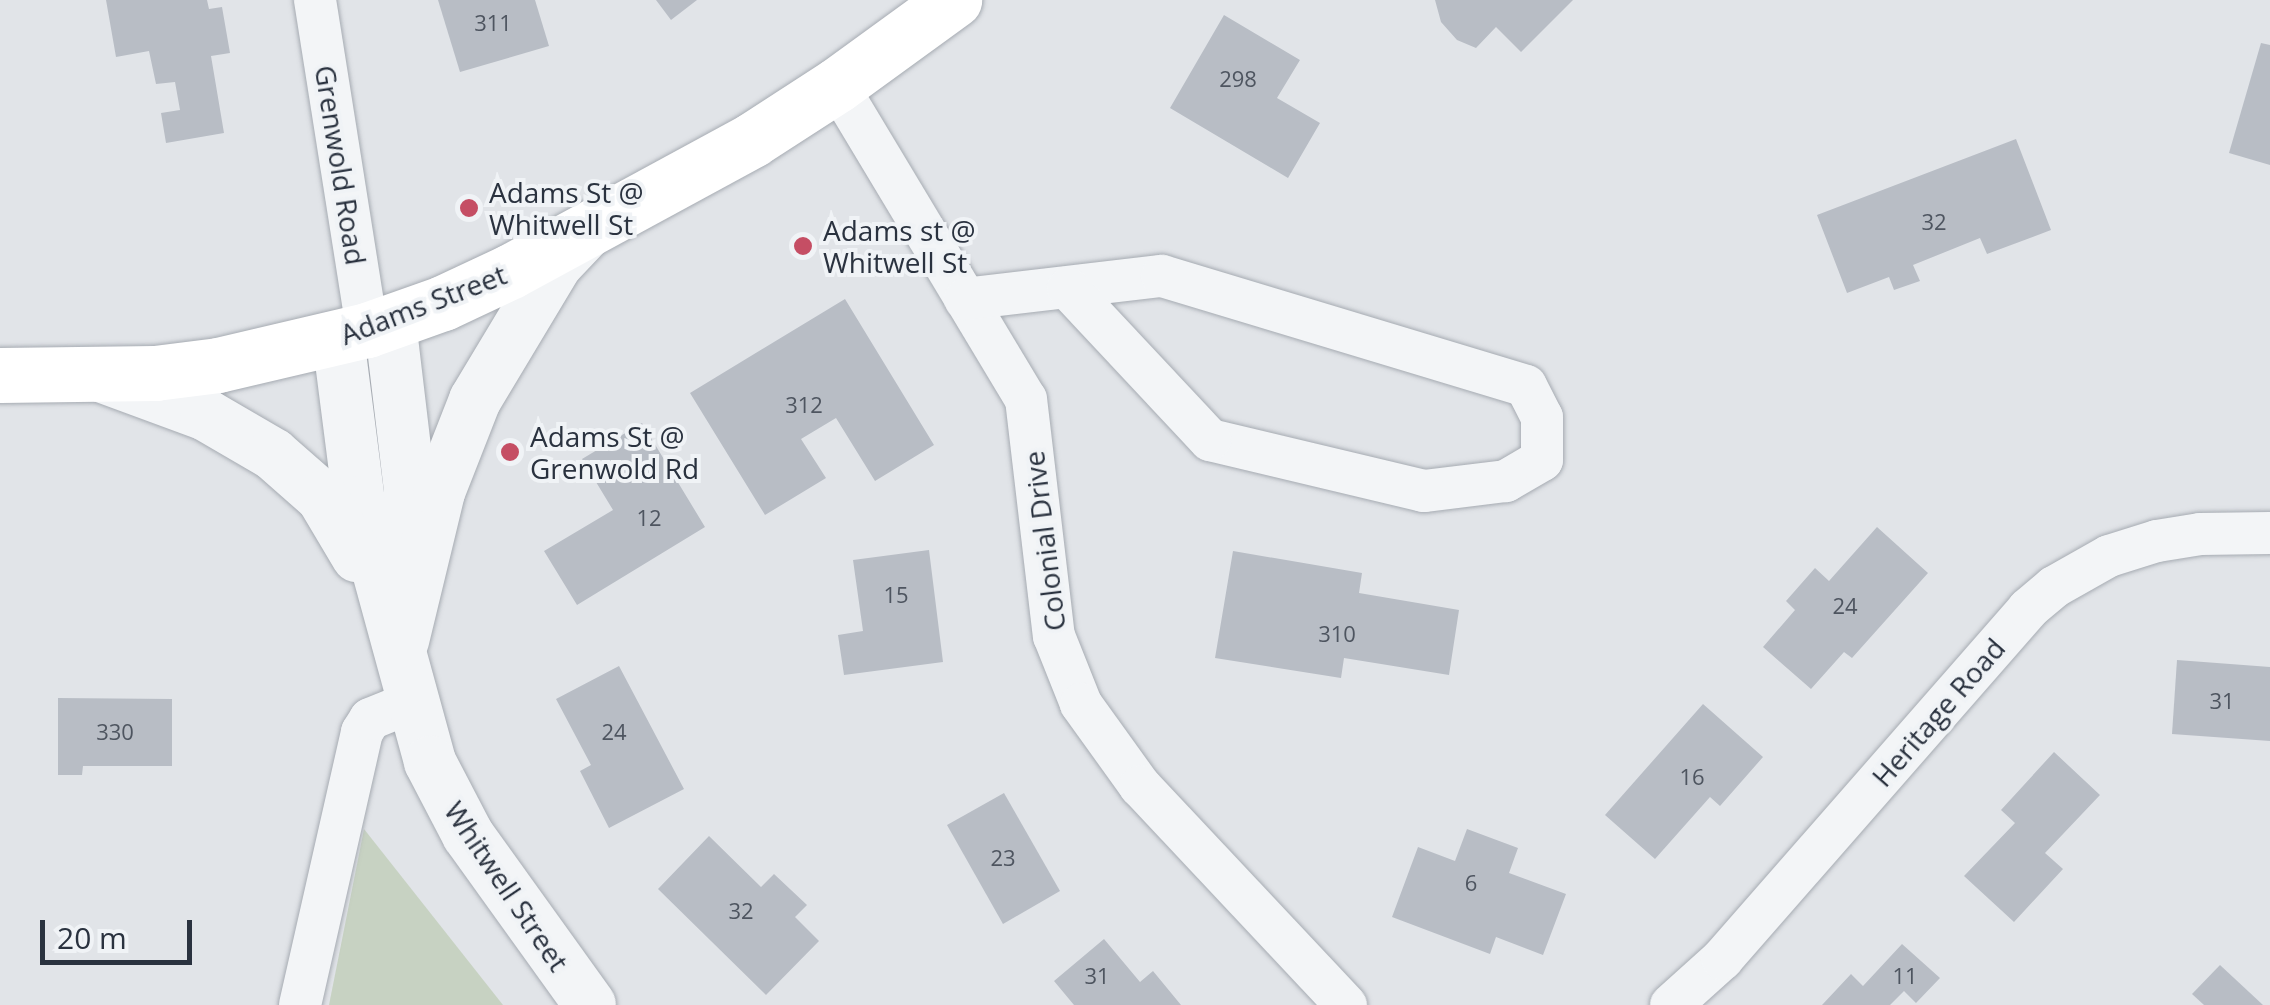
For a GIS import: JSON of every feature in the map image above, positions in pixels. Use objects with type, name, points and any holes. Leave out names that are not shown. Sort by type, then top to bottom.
[{"type":"main road","name":"Adams Street","points":[[0,375],[98,375],[218,365],[365,330],[494,279],[752,140],[837,85],[954,0]]},
{"type":"street","name":"Grenwold Road","points":[[315,0],[365,330]]},
{"type":"street","name":"Colonial Drive","points":[[837,85],[1026,399],[1050,618],[1062,666],[1081,704],[1140,786],[1346,1005]]},
{"type":"street","points":[[402,648],[439,492],[476,400],[556,264],[588,230]]},
{"type":"street","points":[[965,298],[1162,276],[1526,386],[1542,417],[1542,460],[1506,481],[1424,491],[1210,440],[1068,288]]},
{"type":"street","name":"Whitwell Street","points":[[365,330],[410,490],[402,648],[412,702],[430,762],[468,836],[590,1005]]},
{"type":"street","points":[[98,375],[206,415],[245,436],[307,481],[337,516],[402,648]]},
{"type":"street","name":"Heritage Road","points":[[1671,1005],[1722,959],[2028,609],[2054,587],[2109,556],[2156,541],[2200,534],[2270,534]]},
{"type":"street","points":[[300,1005],[362,732],[370,719],[412,702]]},
{"type":"green space","points":[[364,829],[503,1005],[329,1005]]},
{"type":"building","points":[[106,0],[207,0],[209,9],[222,7],[230,53],[211,56],[224,133],[166,143],[161,113],[180,110],[175,82],[156,84],[149,51],[116,57]]},
{"type":"building","points":[[438,0],[535,0],[549,46],[460,72]]},
{"type":"building","points":[[656,0],[697,0],[671,20]]},
{"type":"building","points":[[1435,0],[1573,0],[1521,52],[1496,27],[1476,48],[1457,40],[1441,22]]},
{"type":"building","points":[[1224,15],[1300,60],[1277,98],[1320,123],[1288,178],[1170,108]]},
{"type":"building","points":[[2261,43],[2270,45],[2270,165],[2229,153]]},
{"type":"building","points":[[2016,139],[2051,230],[1987,254],[1980,238],[1913,265],[1920,281],[1894,290],[1889,277],[1847,293],[1817,215]]},
{"type":"building","points":[[845,299],[934,445],[875,481],[836,418],[801,439],[826,478],[765,515],[690,393]]},
{"type":"building","points":[[642,423],[705,527],[577,605],[544,551],[613,510],[582,459]]},
{"type":"building","points":[[1877,527],[1928,573],[1852,658],[1844,652],[1811,689],[1763,647],[1795,610],[1786,601],[1815,568],[1829,581]]},
{"type":"building","points":[[929,550],[943,662],[844,675],[838,635],[863,631],[853,560]]},
{"type":"building","points":[[1233,551],[1362,573],[1359,593],[1459,610],[1449,675],[1344,658],[1341,678],[1215,658]]},
{"type":"building","points":[[2177,660],[2270,667],[2270,741],[2172,734]]},
{"type":"building","points":[[619,666],[684,789],[609,828],[580,771],[591,765],[556,699]]},
{"type":"building","points":[[58,698],[172,699],[172,766],[83,766],[82,775],[58,775]]},
{"type":"building","points":[[1703,704],[1763,757],[1720,806],[1710,797],[1655,859],[1605,815]]},
{"type":"building","points":[[2054,752],[2100,795],[2045,853],[2063,869],[2014,922],[1964,876],[2015,823],[2001,810]]},
{"type":"building","points":[[1004,793],[1060,891],[1003,924],[947,825]]},
{"type":"building","points":[[1467,829],[1518,848],[1509,873],[1566,894],[1543,955],[1496,937],[1490,954],[1392,917],[1418,847],[1455,861]]},
{"type":"building","points":[[709,836],[761,887],[774,874],[807,905],[795,917],[819,941],[766,995],[658,889]]},
{"type":"building","points":[[1104,939],[1140,982],[1153,971],[1181,1005],[1074,1005],[1054,981]]},
{"type":"building","points":[[1902,944],[1940,978],[1916,1003],[1904,991],[1890,1005],[1822,1005],[1851,974],[1863,986]]},
{"type":"building","points":[[2220,965],[2263,1005],[2204,1005],[2192,994]]},
{"type":"place","name":"Adams St @ Whitwell St","points":[[469,208]]},
{"type":"place","name":"Adams st @ Whitwell St","points":[[803,246]]},
{"type":"place","name":"Adams St @ Grenwold Rd","points":[[510,452]]}]
